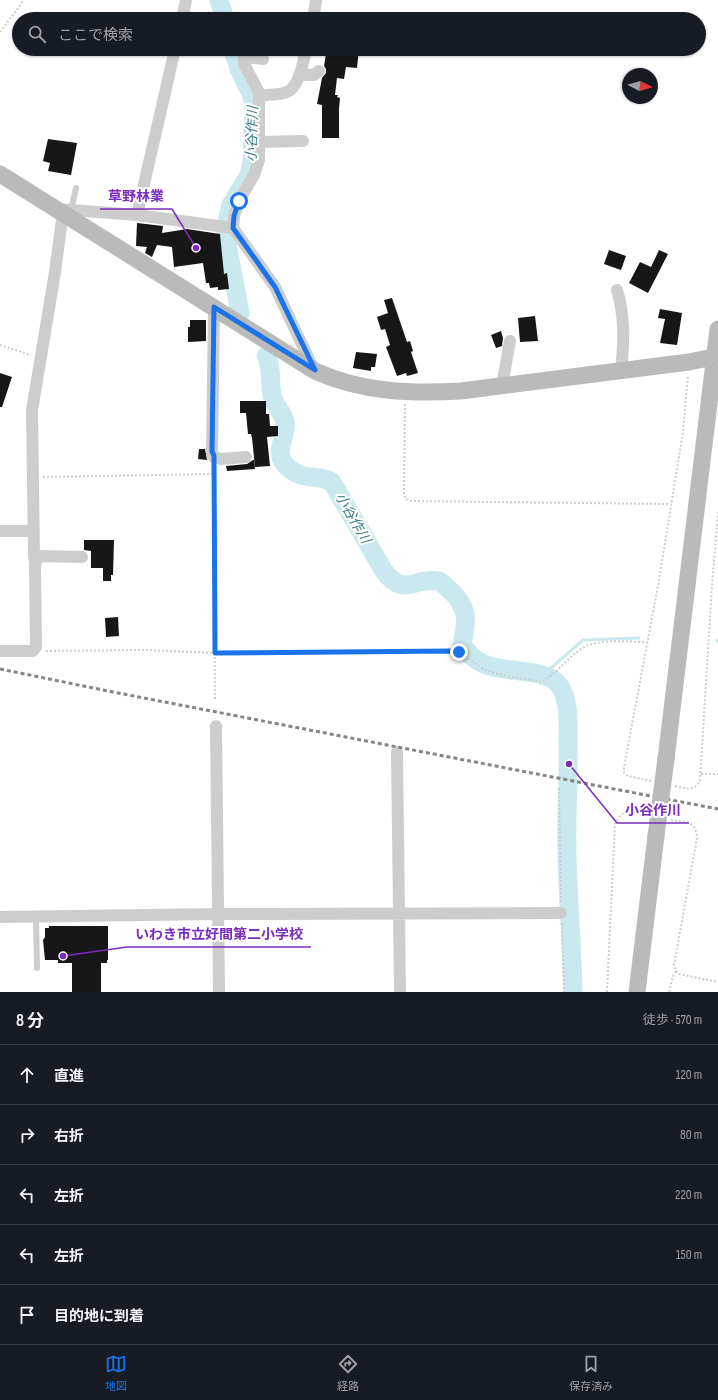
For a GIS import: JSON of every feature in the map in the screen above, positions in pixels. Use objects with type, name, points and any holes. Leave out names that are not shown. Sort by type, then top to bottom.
[{"type":"street","points":[[183,12],[186,0]]},
{"type":"street","points":[[314,12],[316,0]]},
{"type":"street","points":[[137,215],[173,56]]},
{"type":"street","points":[[228,227],[234,216],[239,201],[254,174],[259,160],[259,97],[266,94],[287,92],[295,86],[304,56]]},
{"type":"street","points":[[261,96],[244,64],[244,57],[263,59]]},
{"type":"street","points":[[299,75],[314,75],[319,71]]},
{"type":"street","points":[[259,142],[303,141]]},
{"type":"street","points":[[0,174],[64,210],[315,370],[328,376],[368,388],[434,393],[622,371],[689,362],[716,356]]},
{"type":"street","points":[[64,210],[137,215],[228,227],[275,287],[315,370]]},
{"type":"street","points":[[0,651],[33,651],[36,648],[32,410],[64,210]]},
{"type":"street","points":[[617,290],[623,318],[624,350],[622,371]]},
{"type":"street","points":[[214,307],[212,451],[214,456],[221,458],[246,457]]},
{"type":"street","points":[[637,992],[716,356],[718,329]]},
{"type":"street","points":[[502,386],[510,341]]},
{"type":"street","points":[[0,532],[34,531]]},
{"type":"street","points":[[35,562],[37,557],[40,556],[82,556]]},
{"type":"street","points":[[216,726],[219,992]]},
{"type":"street","points":[[397,752],[400,992]]},
{"type":"street","points":[[0,917],[218,914],[561,913]]},
{"type":"lane","points":[[64,210],[76,188]]},
{"type":"lane","points":[[36,917],[37,968]]},
{"type":"path","points":[[15,12],[24,0]]},
{"type":"path","points":[[0,32],[12,16]]},
{"type":"path","points":[[0,345],[41,358]]},
{"type":"path","points":[[405,392],[404,495],[406,499],[410,501],[670,504]]},
{"type":"path","points":[[214,456],[215,700]]},
{"type":"path","points":[[32,477],[214,474]]},
{"type":"path","points":[[33,651],[146,650],[215,653],[452,651],[459,652],[474,664],[489,671],[541,682],[577,652],[595,642],[647,642]]},
{"type":"path","points":[[701,774],[718,774]]},
{"type":"path","points":[[559,788],[564,992]]},
{"type":"path","points":[[676,971],[679,974],[718,982]]},
{"type":"building","points":[[326,56],[358,56],[357,68],[346,67],[344,79],[337,78],[335,95],[338,95],[337,97],[340,98],[339,138],[322,138],[322,105],[317,104],[322,78],[326,73],[324,66]]},
{"type":"building","points":[[48,139],[77,143],[71,175],[48,171],[50,163],[43,161]]},
{"type":"building","points":[[137,223],[163,226],[162,233],[187,229],[220,234],[224,274],[227,273],[229,289],[218,290],[218,287],[210,288],[209,283],[206,283],[203,263],[174,267],[172,247],[157,245],[152,257],[145,253],[147,247],[136,246]]},
{"type":"building","points":[[609,250],[626,256],[621,270],[604,264]]},
{"type":"building","points":[[659,250],[668,254],[648,293],[629,283],[640,262],[651,267]]},
{"type":"building","points":[[392,298],[407,342],[410,341],[413,351],[411,352],[418,373],[407,376],[406,373],[397,376],[386,347],[390,345],[385,329],[381,330],[377,317],[388,313],[384,300]]},
{"type":"building","points":[[660,309],[682,313],[677,345],[660,343],[665,319],[658,318]]},
{"type":"building","points":[[535,316],[538,341],[520,342],[518,318]]},
{"type":"building","points":[[190,320],[206,320],[206,341],[188,342],[188,327],[190,327]]},
{"type":"building","points":[[501,331],[503,338],[502,346],[496,348],[491,335]]},
{"type":"building","points":[[356,352],[377,354],[375,367],[371,367],[371,371],[353,368]]},
{"type":"building","points":[[0,373],[12,377],[2,407],[0,407]]},
{"type":"building","points":[[240,401],[266,401],[266,414],[269,414],[270,426],[278,426],[278,436],[267,437],[270,466],[255,467],[252,438],[251,434],[248,434],[246,413],[240,413]]},
{"type":"building","points":[[199,449],[205,449],[207,460],[198,459]]},
{"type":"building","points":[[253,460],[255,469],[227,471],[226,466],[247,464]]},
{"type":"building","points":[[84,540],[114,540],[113,575],[111,575],[111,581],[103,581],[103,568],[91,568],[91,551],[84,550]]},
{"type":"building","points":[[118,617],[119,636],[106,637],[105,618]]},
{"type":"building","points":[[49,926],[108,926],[108,960],[107,963],[101,963],[101,992],[72,992],[72,963],[58,963],[58,960],[45,960],[43,940],[45,937],[45,928],[49,928]]},
{"type":"waterway","name":"小谷作川","points":[[219,0],[223,12]]},
{"type":"waterway","name":"小谷作川","points":[[235,56],[239,69],[254,103],[252,163],[249,175],[231,205],[226,238],[240,313]]},
{"type":"waterway","name":"小谷作川","points":[[266,356],[270,370],[272,395],[285,422],[280,452],[281,458],[285,464],[296,473],[307,477],[321,478],[332,482],[384,571],[391,579],[403,585],[439,581],[453,593],[462,606],[464,612],[465,630],[462,645],[473,658],[501,669],[534,673],[553,679],[563,691],[567,705],[568,720],[567,853],[573,992]]},
{"type":"waterway","points":[[543,675],[583,640],[639,638]]},
{"type":"railway","points":[[0,669],[718,809]]},
{"type":"place","name":"草野林業","points":[[196,248]]},
{"type":"place","name":"小谷作川","points":[[569,764]]},
{"type":"place","name":"いわき市立好間第二小学校","points":[[63,956]]},
{"type":"route","points":[[239,201],[234,216],[233,228],[275,287],[315,370],[214,307],[212,455],[214,456],[215,653],[459,652]]}]
